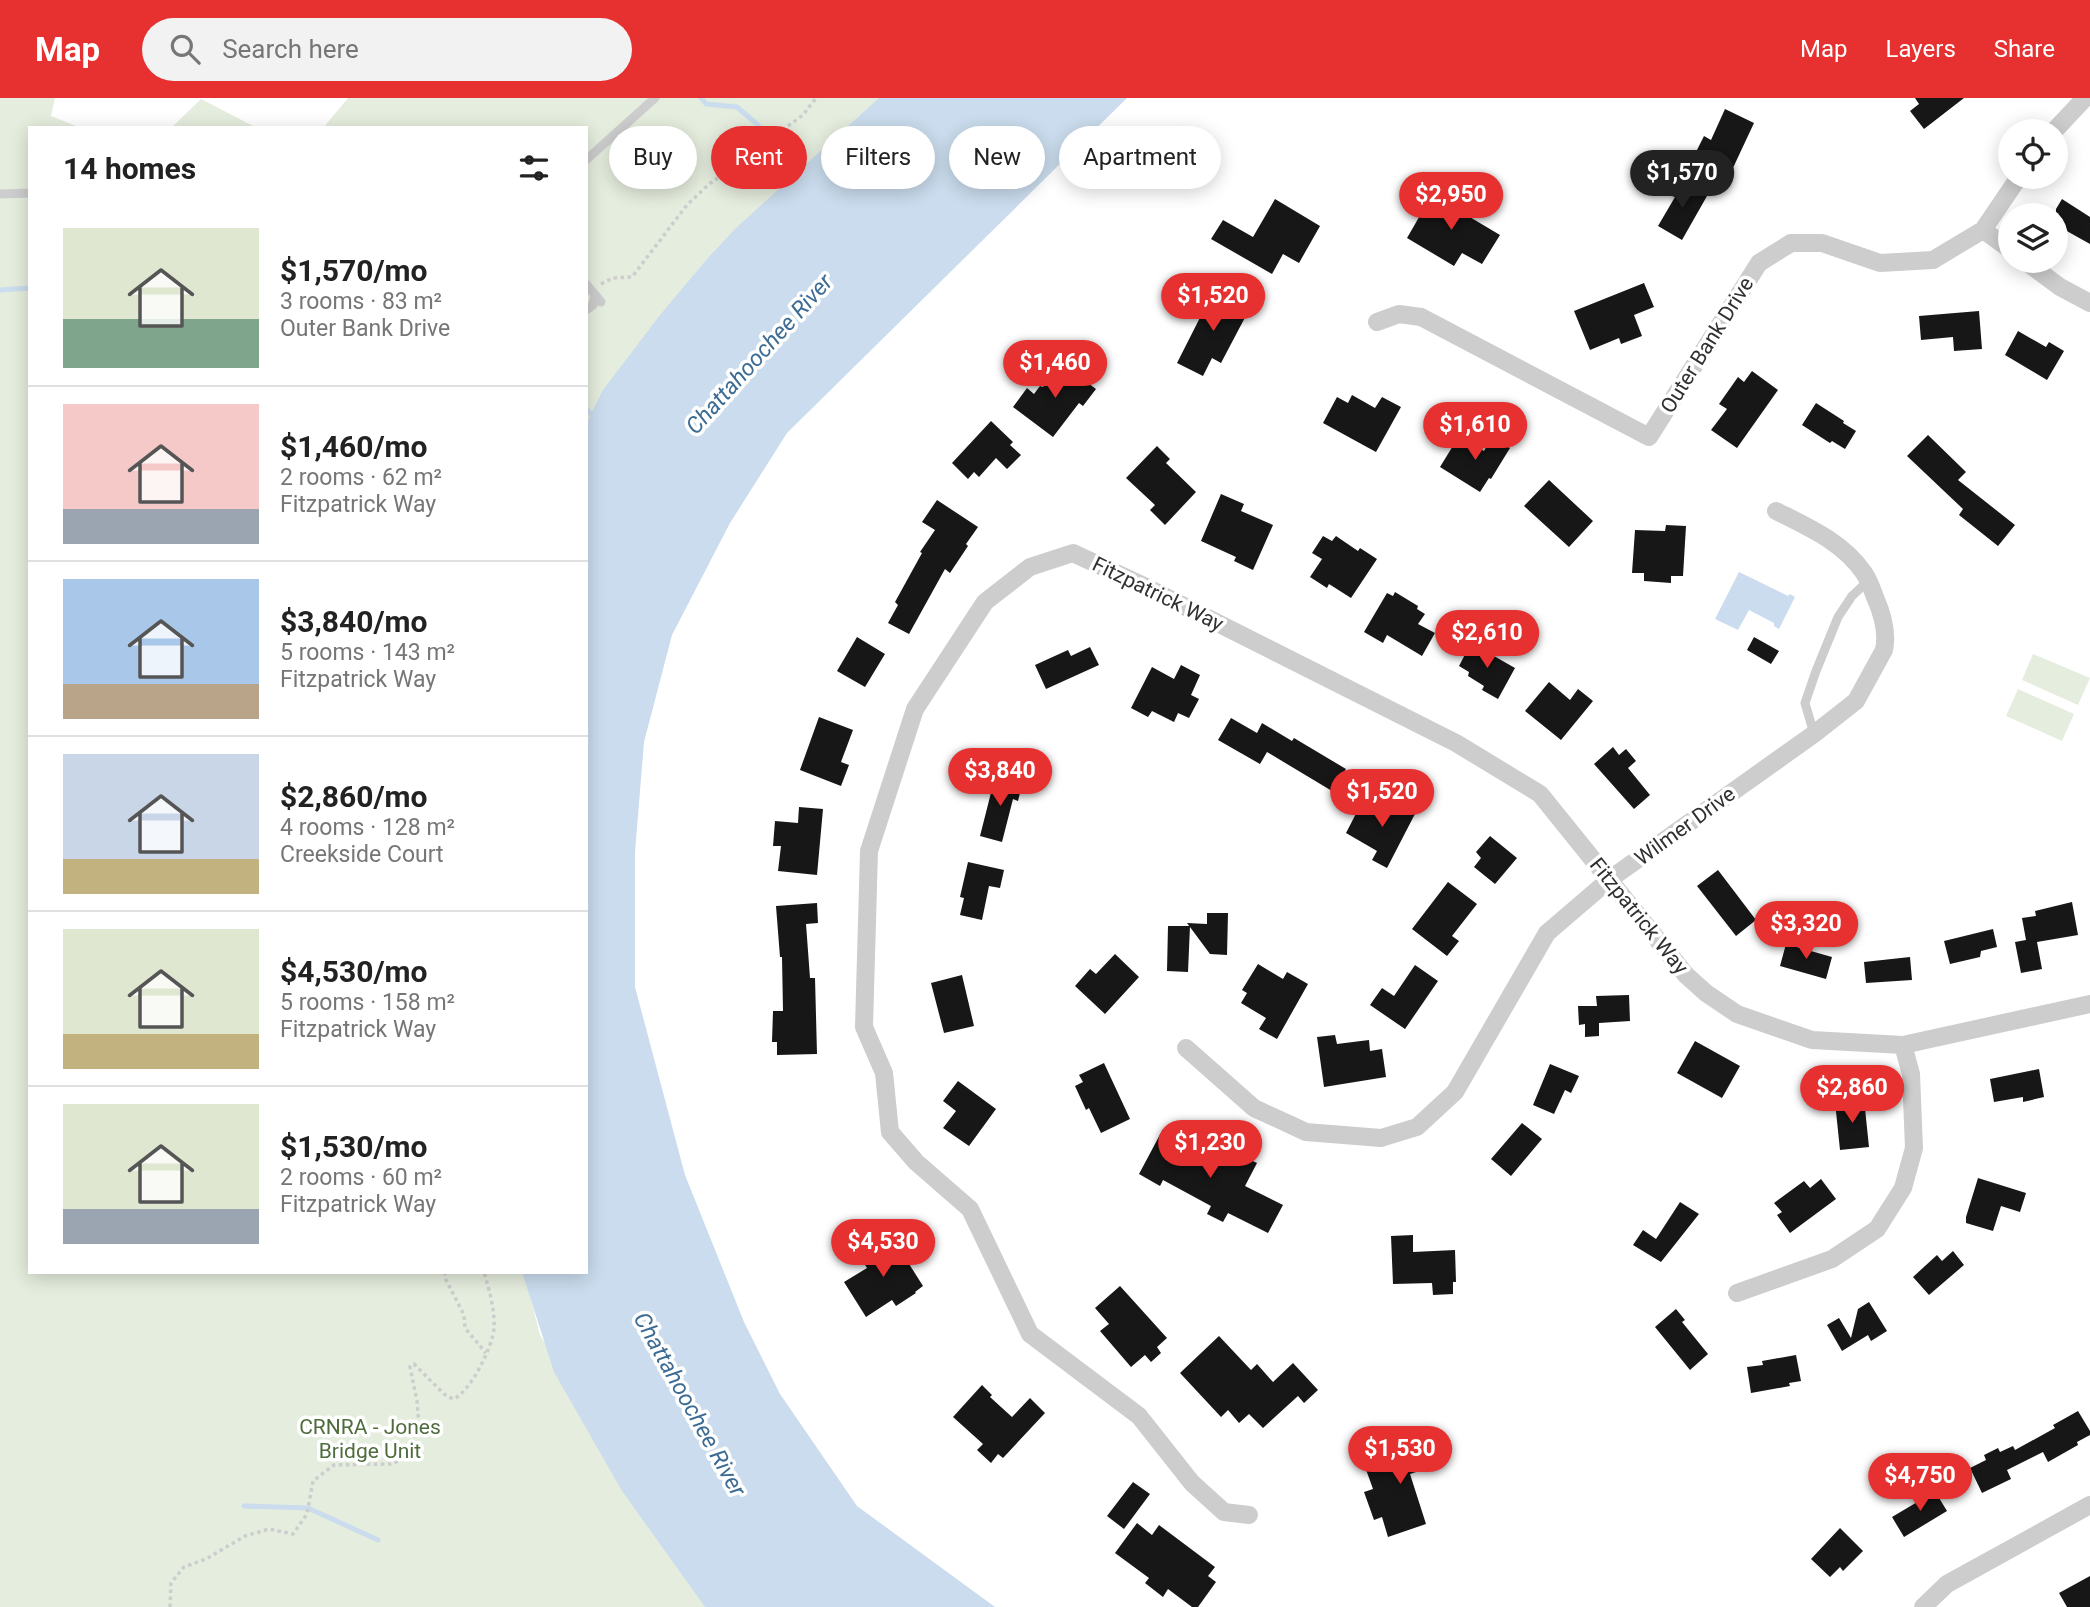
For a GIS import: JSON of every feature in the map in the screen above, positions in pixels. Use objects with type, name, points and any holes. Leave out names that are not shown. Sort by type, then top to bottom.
[{"type":"street","points":[[2065,119],[2085,98]]},
{"type":"street","name":"Outer Bank Drive","points":[[1377,321],[1399,314],[1421,317],[1649,437],[1759,263],[1791,243],[1822,243],[1880,263],[1933,260],[1983,229],[2011,189]]},
{"type":"street","points":[[1983,229],[1998,240]]},
{"type":"street","points":[[2041,273],[2090,303]]},
{"type":"street","name":"Wilmer Drive","points":[[1186,1048],[1254,1108],[1306,1132],[1381,1138],[1416,1127],[1455,1092],[1547,933],[1610,879],[1814,734],[1856,701],[1884,650],[1886,641],[1882,612],[1864,573],[1852,558],[1828,538],[1776,511]]},
{"type":"street","name":"Fitzpatrick Way","points":[[1248,1515],[1224,1512],[1192,1483],[1139,1416],[1030,1334],[970,1209],[916,1162],[890,1132],[884,1073],[864,1027],[869,851],[915,709],[985,602],[1030,568],[1073,553],[1456,743],[1540,794],[1686,975],[1706,993],[1737,1014],[1812,1040],[1903,1045],[2090,1004]]},
{"type":"street","points":[[1737,1293],[1832,1259],[1877,1229],[1903,1188],[1914,1148],[1911,1074],[1903,1045]]},
{"type":"street","points":[[1923,1607],[1947,1584],[2090,1504]]},
{"type":"lane","points":[[588,158],[655,98]]},
{"type":"lane","points":[[0,194],[28,193]]},
{"type":"lane","points":[[588,309],[593,305],[593,292]]},
{"type":"lane","points":[[1814,734],[1805,703],[1816,671],[1838,617],[1852,596],[1868,581]]},
{"type":"path","points":[[593,292],[613,278],[632,277],[687,205],[752,148],[803,115],[816,98]]},
{"type":"path","points":[[445,1274],[464,1315],[465,1328],[486,1353]]},
{"type":"path","points":[[170,1607],[171,1584],[184,1567],[206,1559],[245,1536],[269,1529],[293,1534],[307,1514],[313,1481],[334,1465],[391,1464],[408,1457],[419,1426],[410,1367],[414,1364],[444,1394],[453,1398],[460,1396],[470,1385],[494,1330],[492,1301],[485,1274]]},
{"type":"green space","name":"CRNRA - Jones Bridge Unit","points":[[0,98],[55,98],[51,116],[76,126],[28,126],[28,1274],[525,1274],[540,1335],[669,1552],[709,1607],[0,1607]]},
{"type":"green space","points":[[348,98],[882,98],[858,126],[821,126],[821,171],[807,187],[807,126],[711,126],[711,189],[805,189],[588,448],[588,126],[325,126]]},
{"type":"green space","points":[[201,99],[253,126],[173,126]]},
{"type":"green space","points":[[2033,654],[2090,678],[2078,705],[2022,680]]},
{"type":"green space","points":[[2018,689],[2074,714],[2062,741],[2006,716]]},
{"type":"water","name":"Chattahoochee River","points":[[879,98],[1127,98],[1099,126],[1059,126],[1059,165],[1045,179],[1045,126],[949,126],[949,189],[1035,189],[787,433],[730,523],[672,635],[644,742],[635,852],[635,987],[685,1175],[744,1322],[780,1394],[857,1506],[995,1607],[705,1607],[622,1491],[554,1372],[523,1274],[588,1274],[588,420],[603,390],[707,259],[779,189],[807,189],[807,163],[821,151],[821,189],[935,189],[935,126],[848,126]]},
{"type":"water","points":[[1739,572],[1795,597],[1779,629],[1774,623],[1749,610],[1738,630],[1715,619]]},
{"type":"building","points":[[1915,98],[1964,98],[1924,129],[1910,111],[1919,104]]},
{"type":"building","points":[[1725,109],[1754,123],[1732,170],[1696,152],[1704,136],[1711,140]]},
{"type":"building","points":[[1681,181],[1707,196],[1682,240],[1658,226]]},
{"type":"building","points":[[1426,191],[1500,235],[1482,264],[1462,253],[1454,266],[1407,238],[1422,212],[1416,208]]},
{"type":"building","points":[[1275,199],[1320,226],[1299,263],[1283,254],[1272,274],[1211,239],[1223,220],[1253,237]]},
{"type":"building","points":[[2062,199],[2090,217],[2090,244],[2068,232],[2068,203],[2060,203]]},
{"type":"building","points":[[1644,283],[1654,307],[1634,315],[1642,336],[1621,344],[1619,338],[1590,350],[1574,311]]},
{"type":"building","points":[[1214,290],[1250,308],[1221,363],[1212,358],[1203,376],[1177,363]]},
{"type":"building","points":[[1979,311],[1982,349],[1954,351],[1953,337],[1921,340],[1919,316]]},
{"type":"building","points":[[2018,331],[2046,347],[2049,342],[2064,351],[2047,380],[2005,355]]},
{"type":"building","points":[[1061,363],[1096,389],[1083,406],[1079,403],[1053,437],[1013,407],[1027,388],[1034,394],[1040,386],[1043,387]]},
{"type":"building","points":[[1752,371],[1778,390],[1737,448],[1711,430],[1727,409],[1719,404],[1738,377],[1744,382]]},
{"type":"building","points":[[1352,395],[1375,408],[1382,397],[1401,407],[1376,452],[1323,423],[1337,397],[1348,403]]},
{"type":"building","points":[[1816,403],[1856,431],[1845,449],[1802,425]]},
{"type":"building","points":[[991,421],[1013,442],[1010,445],[1021,455],[1007,469],[996,458],[979,477],[974,472],[968,479],[952,463]]},
{"type":"building","points":[[1928,435],[1966,472],[1958,480],[2015,525],[1998,546],[1959,515],[1963,509],[1907,456]]},
{"type":"building","points":[[1459,436],[1484,451],[1492,437],[1510,448],[1480,492],[1440,467]]},
{"type":"building","points":[[1157,446],[1170,459],[1166,463],[1196,492],[1165,525],[1150,510],[1155,505],[1126,478]]},
{"type":"building","points":[[1549,480],[1593,521],[1569,547],[1524,506]]},
{"type":"building","points":[[1221,494],[1244,504],[1241,511],[1273,525],[1253,570],[1234,561],[1236,557],[1201,541]]},
{"type":"building","points":[[937,500],[978,527],[950,573],[945,569],[909,634],[888,623],[898,605],[895,602],[922,553],[920,552],[935,530],[922,522]]},
{"type":"building","points":[[1666,525],[1686,526],[1683,576],[1671,576],[1671,583],[1644,581],[1644,573],[1632,573],[1635,530],[1665,531]]},
{"type":"building","points":[[1323,536],[1332,541],[1336,536],[1358,551],[1360,548],[1377,559],[1351,598],[1329,584],[1327,588],[1310,577],[1322,559],[1312,553]]},
{"type":"building","points":[[1395,592],[1418,606],[1417,609],[1425,614],[1418,624],[1435,633],[1422,656],[1387,635],[1383,643],[1364,632],[1387,593],[1393,596]]},
{"type":"building","points":[[857,637],[885,654],[865,687],[837,671]]},
{"type":"building","points":[[1754,637],[1779,651],[1771,664],[1747,650]]},
{"type":"building","points":[[1471,643],[1515,668],[1498,699],[1482,690],[1484,686],[1468,676],[1469,672],[1459,666]]},
{"type":"building","points":[[1090,647],[1099,665],[1046,689],[1035,665],[1068,650],[1071,656]]},
{"type":"building","points":[[1181,665],[1200,675],[1191,695],[1199,699],[1189,718],[1178,713],[1174,722],[1152,711],[1148,717],[1131,708],[1152,667],[1174,679]]},
{"type":"building","points":[[1549,682],[1570,700],[1578,689],[1593,701],[1561,740],[1525,711]]},
{"type":"building","points":[[819,717],[853,730],[841,762],[849,765],[841,786],[800,770]]},
{"type":"building","points":[[1231,718],[1257,733],[1262,723],[1292,741],[1294,738],[1346,769],[1332,791],[1267,752],[1260,764],[1218,740]]},
{"type":"building","points":[[1613,747],[1619,755],[1626,749],[1636,761],[1628,768],[1650,795],[1634,809],[1594,764]]},
{"type":"building","points":[[995,777],[1022,784],[1018,801],[1013,799],[1002,842],[980,836]]},
{"type":"building","points":[[1397,800],[1417,810],[1387,868],[1372,860],[1377,851],[1346,833],[1362,802],[1389,816]]},
{"type":"building","points":[[799,807],[823,809],[817,875],[778,871],[781,846],[773,846],[775,821],[798,823]]},
{"type":"building","points":[[1490,836],[1517,858],[1495,884],[1474,867],[1481,858],[1476,852]]},
{"type":"building","points":[[968,862],[1004,870],[1000,888],[989,886],[982,920],[960,915],[964,898],[960,897]]},
{"type":"building","points":[[1718,870],[1756,920],[1736,936],[1697,886]]},
{"type":"building","points":[[1448,882],[1477,904],[1452,936],[1459,941],[1447,956],[1412,929]]},
{"type":"building","points":[[2072,902],[2078,935],[2037,942],[2042,969],[2021,973],[2015,942],[2026,940],[2022,918],[2036,916],[2035,911]]},
{"type":"building","points":[[817,903],[818,923],[806,924],[810,978],[815,978],[817,1054],[777,1055],[777,1042],[772,1042],[773,1011],[783,1011],[782,957],[776,906]]},
{"type":"building","points":[[1207,913],[1228,913],[1227,955],[1210,954],[1187,923],[1207,924]]},
{"type":"building","points":[[1168,926],[1190,926],[1188,972],[1167,971]]},
{"type":"building","points":[[1993,929],[1997,947],[1981,951],[1980,957],[1950,964],[1944,941]]},
{"type":"building","points":[[1786,944],[1832,957],[1826,979],[1780,966]]},
{"type":"building","points":[[1115,954],[1139,977],[1105,1014],[1075,986],[1090,969],[1096,974]]},
{"type":"building","points":[[1910,957],[1912,980],[1866,983],[1864,962]]},
{"type":"building","points":[[1258,964],[1283,979],[1287,972],[1308,984],[1277,1039],[1259,1029],[1266,1018],[1241,1003],[1247,993],[1242,990]]},
{"type":"building","points":[[1415,965],[1438,981],[1405,1029],[1370,1005],[1382,988],[1394,996]]},
{"type":"building","points":[[962,975],[974,1026],[944,1033],[931,983]]},
{"type":"building","points":[[1629,995],[1630,1021],[1599,1023],[1599,1036],[1585,1037],[1585,1024],[1579,1025],[1578,1006],[1597,1006],[1596,996]]},
{"type":"building","points":[[1335,1035],[1337,1044],[1369,1040],[1370,1051],[1382,1049],[1386,1077],[1324,1087],[1317,1037]]},
{"type":"building","points":[[1695,1041],[1740,1066],[1722,1098],[1677,1073]]},
{"type":"building","points":[[1104,1063],[1130,1119],[1101,1133],[1075,1086],[1083,1082],[1079,1075]]},
{"type":"building","points":[[1550,1064],[1579,1076],[1571,1093],[1565,1090],[1554,1114],[1533,1105]]},
{"type":"building","points":[[2039,1069],[2044,1097],[2023,1102],[2023,1097],[1994,1102],[1990,1079]]},
{"type":"building","points":[[958,1081],[996,1109],[969,1146],[943,1128],[956,1111],[943,1101]]},
{"type":"building","points":[[1864,1099],[1869,1147],[1840,1150],[1835,1102]]},
{"type":"building","points":[[1522,1123],[1542,1139],[1511,1176],[1491,1159]]},
{"type":"building","points":[[1163,1129],[1234,1162],[1238,1154],[1257,1163],[1245,1186],[1283,1205],[1268,1233],[1228,1213],[1223,1222],[1207,1214],[1211,1206],[1163,1180],[1160,1186],[1139,1174]]},
{"type":"building","points":[[1978,1178],[2026,1193],[2020,1212],[2001,1206],[1993,1231],[1966,1223]]},
{"type":"building","points":[[1821,1179],[1836,1199],[1790,1233],[1777,1215],[1782,1212],[1774,1203],[1804,1181],[1810,1188]]},
{"type":"building","points":[[1680,1202],[1699,1214],[1661,1262],[1633,1245],[1643,1230],[1656,1239]]},
{"type":"building","points":[[1413,1235],[1413,1252],[1455,1250],[1456,1282],[1453,1282],[1453,1294],[1433,1295],[1432,1283],[1393,1284],[1391,1236]]},
{"type":"building","points":[[892,1237],[923,1286],[896,1306],[892,1300],[866,1317],[844,1282],[867,1268],[860,1257]]},
{"type":"building","points":[[1953,1251],[1964,1265],[1929,1295],[1913,1277],[1937,1255],[1942,1261]]},
{"type":"building","points":[[1120,1286],[1167,1338],[1157,1347],[1161,1353],[1151,1362],[1145,1355],[1131,1367],[1100,1331],[1109,1324],[1095,1308]]},
{"type":"building","points":[[1869,1302],[1887,1331],[1871,1341],[1868,1335],[1842,1351],[1827,1325],[1839,1318],[1851,1338],[1858,1309]]},
{"type":"building","points":[[1676,1309],[1685,1320],[1682,1322],[1708,1354],[1690,1370],[1655,1327]]},
{"type":"building","points":[[1219,1336],[1251,1370],[1257,1364],[1273,1382],[1293,1363],[1318,1390],[1304,1403],[1298,1396],[1263,1428],[1249,1414],[1239,1423],[1228,1410],[1221,1417],[1180,1373]]},
{"type":"building","points":[[1796,1355],[1801,1381],[1789,1383],[1790,1386],[1751,1393],[1747,1367],[1763,1365],[1762,1361]]},
{"type":"building","points":[[982,1385],[992,1395],[990,1397],[1012,1417],[1030,1398],[1045,1413],[1003,1458],[998,1454],[991,1463],[977,1450],[983,1444],[953,1417]]},
{"type":"building","points":[[2078,1411],[2090,1435],[2048,1462],[2043,1452],[2007,1470],[2011,1479],[1982,1493],[1970,1468],[1986,1460],[1984,1455],[1998,1448],[2000,1452],[2013,1446],[2015,1450],[2055,1428],[2053,1425]]},
{"type":"building","points":[[1435,1438],[1443,1463],[1410,1474],[1426,1524],[1388,1537],[1382,1517],[1374,1520],[1364,1492],[1373,1489],[1364,1464]]},
{"type":"building","points":[[1133,1482],[1150,1494],[1124,1529],[1107,1516]]},
{"type":"building","points":[[1933,1488],[1947,1511],[1904,1537],[1892,1517],[1919,1501],[1917,1498]]},
{"type":"building","points":[[1137,1523],[1152,1535],[1159,1525],[1215,1567],[1208,1576],[1216,1582],[1198,1607],[1192,1607],[1168,1589],[1163,1597],[1145,1583],[1149,1578],[1115,1553]]},
{"type":"building","points":[[1840,1528],[1863,1551],[1843,1571],[1840,1567],[1830,1577],[1811,1559]]},
{"type":"building","points":[[2090,1576],[2090,1607],[2067,1607],[2059,1593]]},
{"type":"waterway","points":[[701,98],[706,104],[737,107],[759,126]]},
{"type":"waterway","points":[[0,290],[28,288]]},
{"type":"waterway","points":[[588,411],[591,414]]},
{"type":"waterway","points":[[244,1506],[308,1508],[378,1540]]}]
